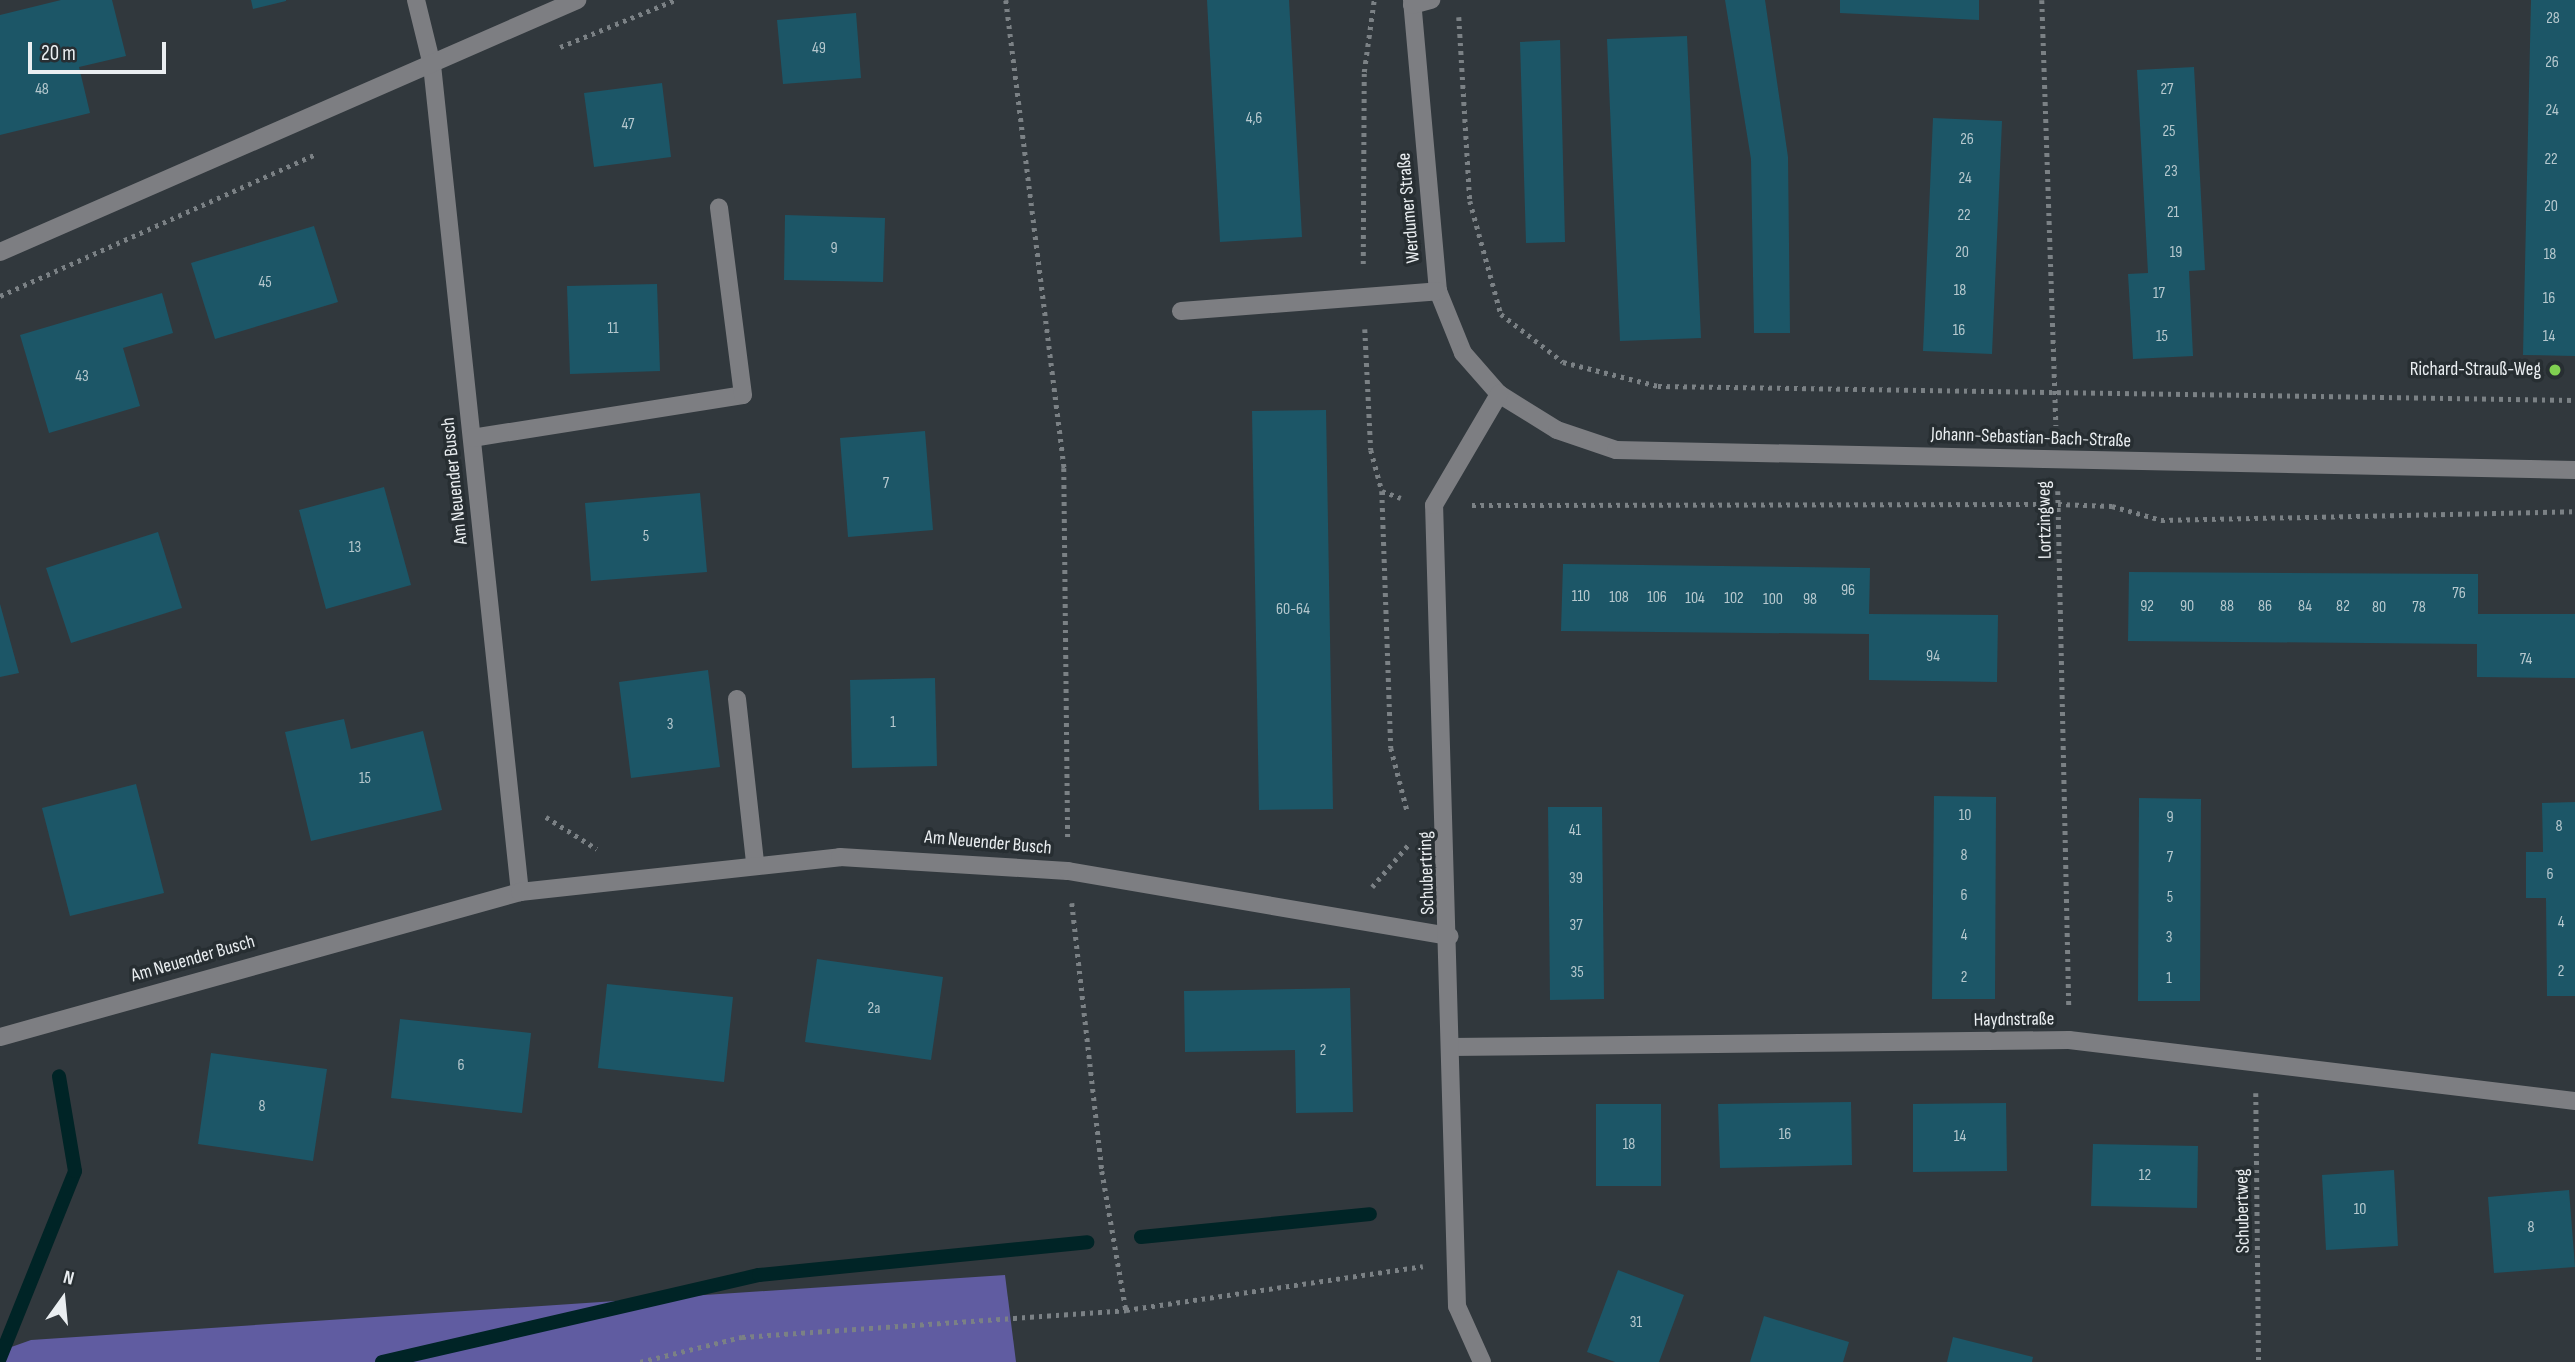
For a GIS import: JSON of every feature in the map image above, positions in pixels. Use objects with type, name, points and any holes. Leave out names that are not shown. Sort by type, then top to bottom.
[{"type":"street","name":"Am Neuender Busch","points":[[416,0],[432,65],[520,892]]},
{"type":"street","points":[[0,252],[577,0]]},
{"type":"street","points":[[1412,2],[1432,0]]},
{"type":"street","name":"Werdumer Straße","points":[[1412,2],[1438,291],[1464,354],[1499,394]]},
{"type":"street","points":[[472,438],[743,395],[719,208]]},
{"type":"street","points":[[1181,311],[1438,291]]},
{"type":"street","name":"Johann-Sebastian-Bach-Straße","points":[[1499,394],[1557,430],[1616,450],[2575,470]]},
{"type":"street","name":"Schubertring","points":[[1476,1358],[1457,1306],[1450,936],[1434,505],[1499,394]]},
{"type":"street","points":[[737,699],[755,863]]},
{"type":"street","name":"Am Neuender Busch","points":[[0,1037],[520,892],[755,863],[840,856],[1068,871],[1450,936]]},
{"type":"street","name":"Haydnstraße","points":[[1450,1047],[2069,1040],[2256,1060],[2575,1101]]},
{"type":"path","points":[[548,52],[675,0]]},
{"type":"path","points":[[1006,0],[1064,468],[1068,871],[1102,1171],[1126,1310]]},
{"type":"path","name":"Lortzingweg","points":[[2042,0],[2058,459],[2069,1040]]},
{"type":"path","points":[[1459,13],[1470,201],[1501,314],[1563,362],[1658,386],[2054,396],[2575,400]]},
{"type":"path","points":[[0,296],[324,150]]},
{"type":"path","points":[[1382,491],[1391,748],[1411,825]]},
{"type":"path","points":[[541,813],[595,849],[608,848]]},
{"type":"path","points":[[1361,886],[1374,887],[1415,837]]},
{"type":"path","name":"Schubertweg","points":[[2256,1060],[2259,1362]]},
{"type":"path","points":[[640,1362],[742,1337],[1126,1310],[1455,1262]]},
{"type":"shaded area","points":[[1005,1275],[1016,1362],[0,1362],[0,1351],[31,1340]]},
{"type":"building","points":[[61,0],[112,0],[126,56],[79,67],[90,113],[0,135],[0,15]]},
{"type":"building","points":[[251,0],[286,0],[286,1],[253,9]]},
{"type":"building","points":[[1207,0],[1289,0],[1302,237],[1220,242]]},
{"type":"building","points":[[1725,0],[1765,0],[1788,157],[1790,333],[1754,333],[1751,159]]},
{"type":"building","points":[[1840,0],[1979,0],[1979,20],[1840,13]]},
{"type":"building","points":[[2531,0],[2575,0],[2575,356],[2523,355]]},
{"type":"building","points":[[856,13],[861,78],[783,84],[777,20]]},
{"type":"building","points":[[1687,36],[1701,338],[1620,341],[1607,39]]},
{"type":"building","points":[[1560,40],[1565,242],[1526,243],[1520,42]]},
{"type":"building","points":[[2194,67],[2205,270],[2189,271],[2193,356],[2133,359],[2128,274],[2148,273],[2137,70]]},
{"type":"building","points":[[662,83],[671,157],[594,167],[584,93]]},
{"type":"building","points":[[1933,118],[2002,121],[1992,354],[1923,351]]},
{"type":"building","points":[[785,215],[885,218],[883,282],[784,280]]},
{"type":"building","points":[[314,226],[338,302],[215,339],[191,263]]},
{"type":"building","points":[[657,284],[660,371],[570,374],[567,286]]},
{"type":"building","points":[[162,293],[173,333],[123,348],[140,406],[49,433],[20,335]]},
{"type":"building","points":[[1326,410],[1333,809],[1259,810],[1252,411]]},
{"type":"building","points":[[925,431],[933,530],[848,537],[840,438]]},
{"type":"building","points":[[384,487],[411,585],[326,609],[299,510]]},
{"type":"building","points":[[700,493],[707,572],[591,581],[585,503]]},
{"type":"building","points":[[158,532],[182,608],[71,643],[46,568]]},
{"type":"building","points":[[1563,564],[1870,568],[1869,614],[1998,615],[1997,682],[1869,680],[1869,634],[1561,631]]},
{"type":"building","points":[[2129,572],[2478,574],[2478,614],[2575,614],[2575,678],[2477,677],[2477,644],[2128,641]]},
{"type":"building","points":[[0,604],[19,673],[0,677]]},
{"type":"building","points":[[708,670],[720,767],[631,778],[619,682]]},
{"type":"building","points":[[935,678],[937,766],[852,768],[850,680]]},
{"type":"building","points":[[344,719],[351,749],[423,731],[442,810],[311,841],[285,732]]},
{"type":"building","points":[[136,784],[164,893],[70,916],[42,808]]},
{"type":"building","points":[[1934,796],[1996,797],[1995,999],[1932,999]]},
{"type":"building","points":[[2139,798],[2201,799],[2200,1001],[2138,1001]]},
{"type":"building","points":[[2575,802],[2575,996],[2547,996],[2546,898],[2526,898],[2526,852],[2543,852],[2542,803]]},
{"type":"building","points":[[1548,807],[1602,807],[1604,999],[1550,1000]]},
{"type":"building","points":[[817,959],[943,977],[931,1060],[805,1042]]},
{"type":"building","points":[[607,984],[733,997],[724,1082],[598,1068]]},
{"type":"building","points":[[1350,988],[1353,1112],[1296,1113],[1295,1050],[1185,1052],[1184,991]]},
{"type":"building","points":[[400,1019],[531,1033],[522,1113],[391,1098]]},
{"type":"building","points":[[211,1053],[327,1069],[313,1161],[198,1144]]},
{"type":"building","points":[[1851,1102],[1852,1165],[1720,1168],[1718,1104]]},
{"type":"building","points":[[2006,1103],[2007,1171],[1913,1172],[1913,1104]]},
{"type":"building","points":[[1596,1104],[1661,1104],[1661,1186],[1596,1186]]},
{"type":"building","points":[[2093,1144],[2198,1146],[2197,1208],[2091,1206]]},
{"type":"building","points":[[2394,1170],[2398,1246],[2326,1250],[2322,1175]]},
{"type":"building","points":[[2569,1190],[2575,1267],[2494,1273],[2488,1197]]},
{"type":"building","points":[[1618,1270],[1684,1295],[1659,1362],[1615,1362],[1587,1352]]},
{"type":"building","points":[[1764,1316],[1849,1342],[1843,1362],[1750,1362]]},
{"type":"building","points":[[1953,1337],[2033,1357],[2032,1362],[1947,1362]]},
{"type":"waterway","points":[[0,1358],[75,1171],[59,1076]]},
{"type":"waterway","points":[[1141,1237],[1370,1214]]},
{"type":"waterway","points":[[382,1362],[759,1275],[1087,1242]]},
{"type":"place","name":"Richard-Strauß-Weg","points":[[2555,370]]}]
